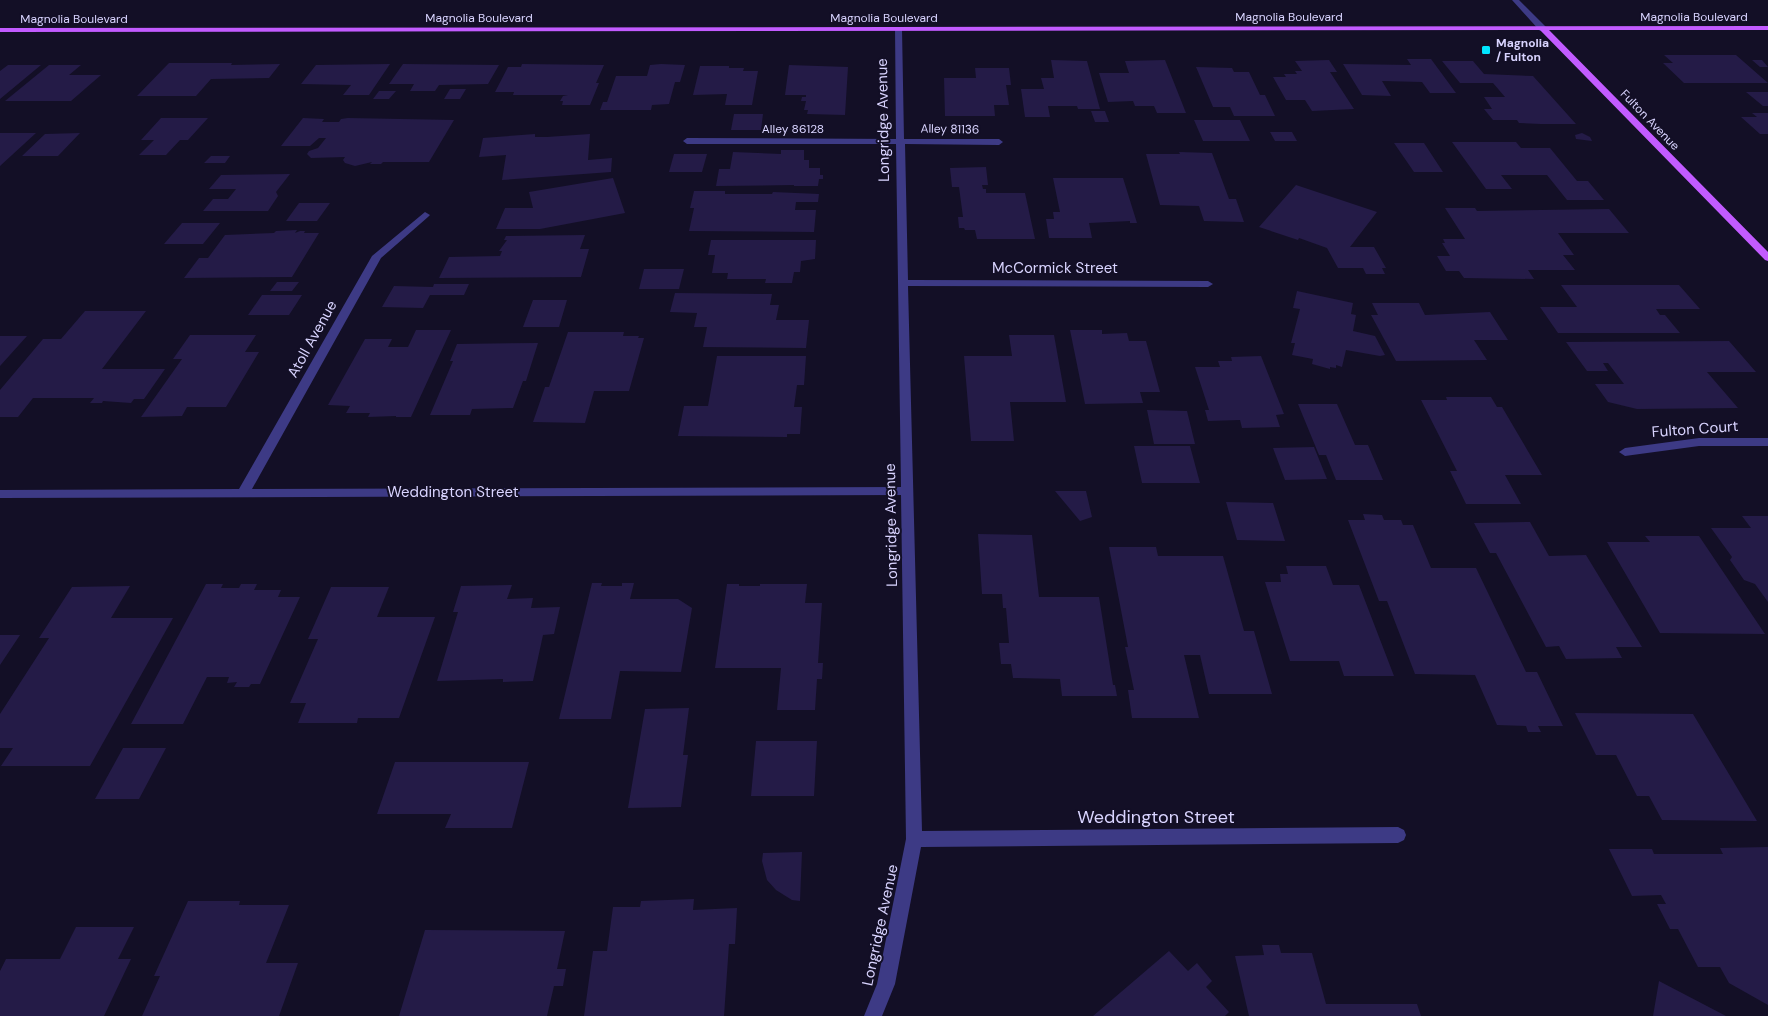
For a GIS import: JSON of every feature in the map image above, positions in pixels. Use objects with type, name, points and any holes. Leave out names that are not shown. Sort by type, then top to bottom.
[{"type":"main road","name":"Magnolia Boulevard","points":[[0,30],[1768,28]]},
{"type":"main road","name":"Fulton Avenue","points":[[1543,29],[1768,258]]},
{"type":"street","name":"Fulton Avenue","points":[[1515,0],[1543,29]]},
{"type":"street","name":"Longridge Avenue","points":[[873,1016],[886,984],[914,839],[898,29]]},
{"type":"street","name":"Alley 86128","points":[[687,141],[900,141]]},
{"type":"street","name":"Alley 81136","points":[[900,141],[999,142]]},
{"type":"street","name":"Atoll Avenue","points":[[243,493],[377,256],[425,216]]},
{"type":"street","name":"McCormick Street","points":[[902,283],[1208,284]]},
{"type":"street","name":"Fulton Court","points":[[1625,452],[1700,442],[1768,442]]},
{"type":"street","name":"Weddington Street","points":[[0,494],[906,491]]},
{"type":"street","name":"Weddington Street","points":[[914,839],[1398,835]]},
{"type":"building","points":[[1664,55],[1736,55],[1768,83],[1684,83],[1663,63],[1673,63]]},
{"type":"building","points":[[1407,59],[1431,59],[1456,93],[1430,93],[1422,82],[1382,81],[1391,96],[1362,95],[1343,64],[1411,65]]},
{"type":"building","points":[[1051,60],[1087,61],[1100,109],[1078,109],[1077,106],[1048,106],[1050,117],[1025,117],[1021,89],[1044,89],[1041,78],[1054,78]]},
{"type":"building","points":[[1165,60],[1186,113],[1157,113],[1154,106],[1135,106],[1133,101],[1108,102],[1099,73],[1129,73],[1125,61]]},
{"type":"building","points":[[1329,60],[1337,72],[1330,72],[1354,109],[1312,111],[1305,100],[1286,100],[1273,77],[1286,77],[1284,74],[1297,74],[1295,71],[1302,71],[1295,61]]},
{"type":"building","points":[[1752,60],[1762,60],[1768,67],[1760,67]]},
{"type":"building","points":[[1442,61],[1473,61],[1484,74],[1533,76],[1576,124],[1519,123],[1517,120],[1493,120],[1484,109],[1492,109],[1484,97],[1505,97],[1493,83],[1460,83]]},
{"type":"building","points":[[169,63],[280,64],[269,78],[211,79],[196,96],[137,96]]},
{"type":"building","points":[[390,64],[369,95],[343,95],[351,85],[301,84],[316,65]]},
{"type":"building","points":[[403,64],[499,65],[488,84],[439,85],[435,91],[410,91],[414,84],[389,84]]},
{"type":"building","points":[[522,64],[604,65],[596,83],[599,83],[590,105],[562,105],[563,101],[560,101],[563,96],[568,95],[513,95],[514,92],[495,92],[508,67],[521,67]]},
{"type":"building","points":[[8,65],[41,65],[0,99],[0,71]]},
{"type":"building","points":[[49,65],[81,65],[69,75],[101,75],[71,101],[5,101]]},
{"type":"building","points":[[650,65],[685,65],[680,82],[675,82],[669,104],[652,105],[651,110],[600,110],[603,102],[607,102],[616,76],[647,76]]},
{"type":"building","points":[[789,65],[848,67],[845,115],[807,114],[808,110],[804,110],[806,101],[801,101],[802,97],[806,97],[806,95],[785,95]]},
{"type":"building","points":[[700,66],[729,66],[729,68],[744,68],[743,71],[758,71],[752,105],[725,105],[727,94],[693,95]]},
{"type":"building","points":[[1196,67],[1232,68],[1234,72],[1249,72],[1260,95],[1265,95],[1275,116],[1234,116],[1230,107],[1213,107]]},
{"type":"building","points":[[975,68],[1009,68],[1011,85],[1006,85],[1009,105],[994,105],[995,116],[945,116],[944,78],[976,78]]},
{"type":"building","points":[[450,89],[466,89],[460,99],[444,99]]},
{"type":"building","points":[[379,91],[396,91],[389,99],[373,99]]},
{"type":"building","points":[[1746,92],[1768,92],[1768,106],[1763,106]]},
{"type":"building","points":[[1091,111],[1105,111],[1109,122],[1095,122]]},
{"type":"building","points":[[1752,113],[1768,113],[1768,134],[1760,134],[1741,117],[1757,117]]},
{"type":"building","points":[[734,114],[763,114],[761,130],[731,130]]},
{"type":"building","points":[[161,118],[208,118],[188,140],[180,140],[166,155],[139,155],[154,140],[141,140]]},
{"type":"building","points":[[303,118],[324,119],[322,122],[339,122],[341,119],[348,118],[454,120],[429,162],[383,162],[381,164],[370,164],[372,162],[355,166],[345,163],[343,160],[345,157],[311,158],[307,154],[309,151],[318,148],[326,138],[319,138],[310,146],[281,146]]},
{"type":"building","points":[[1194,120],[1240,120],[1250,141],[1203,141]]},
{"type":"building","points":[[1270,132],[1292,132],[1297,141],[1275,141]]},
{"type":"building","points":[[0,133],[36,133],[0,166]]},
{"type":"building","points":[[80,133],[58,156],[22,156],[45,134]]},
{"type":"building","points":[[1582,133],[1590,137],[1592,141],[1576,139],[1575,135]]},
{"type":"building","points":[[535,134],[535,137],[547,137],[590,134],[588,160],[612,158],[611,172],[502,180],[506,155],[479,157],[483,138]]},
{"type":"building","points":[[1452,142],[1516,142],[1521,148],[1550,148],[1577,181],[1588,181],[1604,200],[1567,200],[1547,175],[1501,175],[1512,189],[1486,189]]},
{"type":"building","points":[[1394,143],[1424,143],[1443,172],[1414,172]]},
{"type":"building","points":[[781,150],[804,150],[804,160],[809,160],[809,168],[820,168],[820,175],[823,175],[823,179],[819,179],[818,186],[716,186],[719,169],[730,169],[733,152],[781,154]]},
{"type":"building","points":[[1179,152],[1212,153],[1229,199],[1236,199],[1244,222],[1204,221],[1199,206],[1160,205],[1146,154],[1180,154]]},
{"type":"building","points":[[674,154],[707,154],[702,172],[669,172]]},
{"type":"building","points":[[211,156],[230,156],[225,163],[204,163]]},
{"type":"building","points":[[986,167],[988,185],[982,185],[983,189],[986,189],[986,193],[1025,193],[1035,239],[977,239],[975,230],[959,228],[958,217],[963,217],[959,187],[952,187],[950,168]]},
{"type":"building","points":[[290,174],[276,192],[278,196],[268,211],[203,211],[213,199],[228,199],[236,189],[209,189],[221,175]]},
{"type":"building","points":[[613,178],[625,213],[540,229],[496,229],[505,208],[533,208],[529,192]]},
{"type":"building","points":[[1053,178],[1123,178],[1137,223],[1130,223],[1130,221],[1089,223],[1092,238],[1049,238],[1046,219],[1054,219],[1053,212],[1060,212]]},
{"type":"building","points":[[1296,185],[1377,212],[1350,247],[1374,247],[1386,268],[1382,268],[1385,274],[1366,274],[1363,268],[1338,268],[1327,248],[1259,227]]},
{"type":"building","points":[[694,191],[725,191],[725,194],[772,194],[773,192],[819,194],[818,202],[796,202],[795,210],[816,210],[814,232],[689,231],[694,208],[690,208]]},
{"type":"building","points":[[299,203],[330,203],[317,221],[286,221]]},
{"type":"building","points":[[1445,208],[1475,208],[1477,211],[1609,209],[1629,233],[1558,233],[1574,255],[1563,255],[1575,270],[1528,270],[1534,279],[1464,278],[1459,271],[1446,271],[1437,256],[1450,256],[1442,243],[1445,243],[1443,239],[1465,239]]},
{"type":"building","points":[[182,223],[220,223],[203,244],[164,244]]},
{"type":"building","points":[[297,230],[295,233],[305,231],[304,233],[319,233],[292,277],[184,278],[199,258],[208,258],[225,235]]},
{"type":"building","points":[[585,235],[580,249],[589,249],[581,277],[439,278],[449,257],[500,256],[502,251],[499,251],[507,240],[504,240],[506,236]]},
{"type":"building","points":[[711,240],[816,240],[815,259],[801,261],[800,272],[794,272],[792,283],[765,283],[766,279],[727,279],[728,273],[712,273],[715,255],[708,255]]},
{"type":"building","points":[[644,269],[684,269],[679,289],[639,289]]},
{"type":"building","points":[[277,282],[299,282],[292,291],[270,291]]},
{"type":"building","points":[[434,284],[469,284],[464,295],[430,295],[423,308],[382,307],[394,286],[433,287]]},
{"type":"building","points":[[1561,285],[1679,285],[1700,309],[1656,309],[1660,315],[1665,315],[1680,333],[1558,333],[1540,307],[1577,307]]},
{"type":"building","points":[[1297,291],[1353,303],[1351,314],[1356,315],[1353,331],[1375,336],[1385,355],[1380,356],[1346,350],[1342,367],[1336,365],[1336,368],[1330,367],[1330,369],[1312,364],[1313,359],[1292,355],[1295,343],[1291,343],[1300,309],[1293,308]]},
{"type":"building","points":[[675,293],[772,294],[770,305],[779,305],[776,320],[809,320],[806,348],[703,347],[707,327],[694,327],[697,313],[670,312]]},
{"type":"building","points":[[262,295],[302,295],[289,315],[248,315]]},
{"type":"building","points":[[533,300],[567,300],[559,327],[523,327]]},
{"type":"building","points":[[1372,303],[1419,303],[1425,315],[1490,312],[1508,340],[1474,340],[1487,360],[1396,361],[1371,315],[1378,315]]},
{"type":"building","points":[[85,311],[146,311],[102,369],[165,369],[144,399],[134,399],[131,403],[103,401],[102,403],[90,403],[94,398],[33,398],[18,417],[0,417],[0,390],[43,339],[61,339]]},
{"type":"building","points":[[416,330],[451,330],[411,417],[368,417],[370,413],[346,413],[350,406],[328,405],[365,339],[392,339],[388,347],[408,347]]},
{"type":"building","points":[[1070,330],[1102,330],[1102,334],[1127,333],[1129,341],[1146,341],[1160,392],[1140,392],[1143,403],[1085,404]]},
{"type":"building","points":[[568,332],[624,332],[623,336],[639,336],[638,338],[644,338],[629,391],[594,391],[585,423],[533,422],[545,387],[549,387]]},
{"type":"building","points":[[190,335],[256,335],[245,352],[259,352],[226,407],[187,407],[182,416],[141,417],[182,359],[173,359]]},
{"type":"building","points":[[1009,335],[1054,335],[1066,402],[1010,402],[1014,441],[971,441],[964,356],[1012,356]]},
{"type":"building","points":[[0,336],[27,336],[0,366]]},
{"type":"building","points":[[1729,341],[1756,372],[1707,372],[1738,408],[1637,409],[1608,402],[1595,384],[1624,384],[1608,363],[1603,363],[1608,371],[1587,371],[1566,342]]},
{"type":"building","points":[[538,343],[526,381],[523,381],[513,408],[472,409],[470,415],[430,415],[453,361],[450,361],[457,344]]},
{"type":"building","points":[[717,356],[806,356],[804,385],[797,385],[794,407],[802,407],[800,434],[787,434],[787,437],[678,436],[684,406],[708,406]]},
{"type":"building","points":[[1261,356],[1284,414],[1276,415],[1280,427],[1242,428],[1240,420],[1208,421],[1205,410],[1209,410],[1195,367],[1220,367],[1218,361],[1232,361],[1231,357]]},
{"type":"building","points":[[1446,397],[1491,397],[1497,407],[1502,407],[1542,475],[1505,475],[1521,504],[1466,504],[1450,471],[1457,471],[1421,400],[1447,400]]},
{"type":"building","points":[[1298,404],[1337,404],[1355,445],[1368,445],[1383,480],[1336,480],[1326,455],[1319,455]]},
{"type":"building","points":[[1147,410],[1187,411],[1195,444],[1154,444]]},
{"type":"building","points":[[1134,446],[1190,446],[1200,483],[1142,483]]},
{"type":"building","points":[[1314,447],[1327,479],[1285,480],[1273,448]]},
{"type":"building","points":[[1055,491],[1086,491],[1092,517],[1080,521]]},
{"type":"building","points":[[1226,502],[1273,503],[1285,541],[1237,540]]},
{"type":"building","points":[[1363,514],[1382,515],[1384,520],[1401,520],[1403,525],[1413,525],[1431,568],[1476,568],[1526,672],[1537,672],[1563,726],[1538,726],[1541,732],[1528,732],[1526,726],[1497,725],[1475,675],[1415,674],[1387,601],[1379,601],[1348,520],[1365,520]]},
{"type":"building","points":[[1742,516],[1768,516],[1768,602],[1755,584],[1744,580],[1730,560],[1732,557],[1711,528],[1751,528]]},
{"type":"building","points":[[1530,522],[1549,556],[1586,555],[1642,647],[1616,647],[1622,658],[1566,659],[1559,646],[1546,647],[1496,553],[1490,553],[1474,523]]},
{"type":"building","points":[[978,534],[1032,535],[1039,597],[1099,597],[1113,685],[1115,685],[1117,696],[1062,696],[1060,679],[1013,678],[1011,664],[1001,664],[999,643],[1009,643],[1006,608],[1003,608],[1002,594],[982,594]]},
{"type":"building","points":[[1645,536],[1699,536],[1765,634],[1660,633],[1607,542],[1650,542]]},
{"type":"building","points":[[1109,547],[1156,547],[1158,556],[1223,556],[1244,631],[1254,631],[1272,694],[1209,694],[1200,655],[1184,655],[1199,718],[1132,718],[1128,690],[1134,690]]},
{"type":"building","points":[[1286,566],[1326,566],[1333,585],[1359,585],[1394,676],[1344,676],[1339,661],[1290,661],[1265,582],[1281,582],[1280,574],[1288,574]]},
{"type":"building","points":[[592,583],[602,583],[601,586],[622,586],[622,583],[634,583],[630,599],[678,599],[692,608],[681,672],[620,671],[611,719],[559,719]]},
{"type":"building","points":[[206,584],[223,584],[221,588],[239,588],[241,584],[257,584],[254,590],[281,590],[278,597],[300,597],[260,684],[251,684],[249,687],[234,687],[237,682],[227,683],[229,677],[207,677],[183,724],[131,724]]},
{"type":"building","points":[[727,584],[760,586],[760,584],[807,584],[805,603],[822,603],[818,663],[823,663],[822,679],[817,679],[815,710],[777,710],[781,668],[715,668]]},
{"type":"building","points":[[512,585],[507,599],[533,598],[531,608],[560,607],[554,634],[543,635],[533,681],[503,682],[503,679],[437,681],[458,612],[453,612],[461,586]]},
{"type":"building","points":[[130,586],[111,618],[173,618],[90,766],[1,766],[13,748],[0,748],[0,714],[49,638],[39,638],[72,587]]},
{"type":"building","points":[[331,587],[389,587],[377,617],[435,617],[399,718],[358,718],[357,723],[298,723],[306,703],[290,703],[318,639],[308,639]]},
{"type":"building","points":[[0,635],[20,635],[0,665]]},
{"type":"building","points":[[689,708],[683,755],[688,755],[681,807],[628,808],[645,709]]},
{"type":"building","points":[[1575,713],[1693,714],[1757,821],[1662,820],[1649,796],[1637,796],[1616,755],[1596,755]]},
{"type":"building","points":[[756,741],[817,741],[814,796],[751,796]]},
{"type":"building","points":[[123,748],[166,748],[139,799],[95,799]]},
{"type":"building","points":[[395,762],[529,762],[512,828],[445,828],[451,814],[377,814]]},
{"type":"building","points":[[1768,847],[1768,1005],[1729,983],[1720,967],[1698,967],[1678,929],[1670,929],[1657,904],[1666,904],[1661,895],[1632,896],[1609,849],[1652,849],[1654,854],[1723,854],[1720,848]]},
{"type":"building","points":[[802,852],[800,901],[792,900],[776,890],[767,880],[762,861],[763,853]]},
{"type":"building","points":[[694,899],[693,910],[737,908],[735,944],[729,944],[724,1016],[584,1016],[593,951],[607,951],[613,907],[640,907],[641,901]]},
{"type":"building","points":[[188,901],[240,901],[239,905],[289,905],[266,963],[298,963],[279,1016],[142,1016],[160,976],[154,976]]},
{"type":"building","points":[[76,927],[134,927],[118,959],[131,959],[104,1016],[0,1016],[0,971],[6,959],[60,959]]},
{"type":"building","points":[[425,930],[565,931],[557,969],[566,969],[563,986],[554,986],[547,1016],[399,1016]]},
{"type":"building","points":[[1262,945],[1279,945],[1281,953],[1312,953],[1326,1004],[1417,1004],[1421,1016],[1249,1016],[1235,956],[1264,955]]},
{"type":"building","points":[[1169,951],[1188,971],[1197,963],[1212,981],[1206,987],[1229,1012],[1225,1016],[1093,1016]]},
{"type":"building","points":[[1659,981],[1726,1016],[1653,1016]]},
{"type":"place","name":"Magnolia / Fulton","points":[[1486,50]]}]
